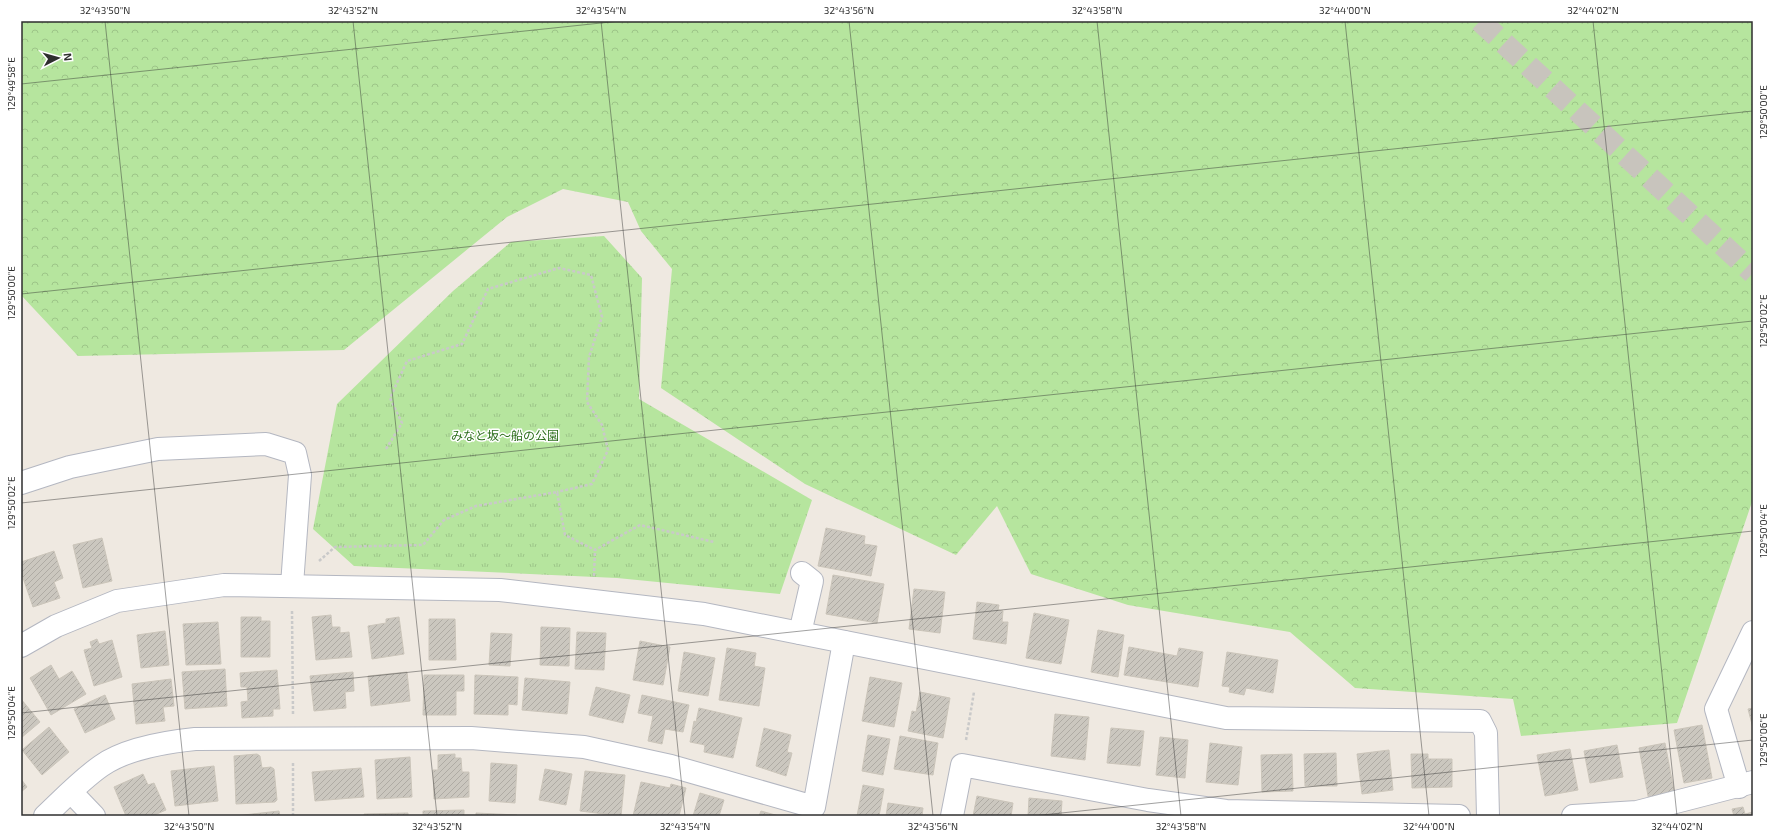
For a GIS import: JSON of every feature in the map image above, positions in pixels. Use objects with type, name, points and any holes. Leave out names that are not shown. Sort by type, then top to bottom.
[{"type":"street","points":[[21,483],[70,468],[158,449],[266,444],[295,453],[300,475],[292,585]]},
{"type":"street","points":[[800,633],[812,582],[802,573]]},
{"type":"street","points":[[21,646],[56,626],[117,601],[224,585],[292,585],[500,590],[704,614],[1226,718],[1480,721],[1486,732],[1488,816]]},
{"type":"street","points":[[1573,816],[1637,814],[1746,785],[1716,709],[1753,632]]},
{"type":"street","points":[[45,816],[101,766],[132,752],[166,742],[195,739],[471,738],[584,747],[678,768],[814,807],[844,642]]},
{"type":"street","points":[[952,816],[962,765],[1148,800],[1226,811],[1338,815],[1458,816]]},
{"type":"street","points":[[71,792],[94,816]]},
{"type":"path","points":[[293,816],[292,585],[335,547],[423,545],[444,520],[476,506],[557,492],[592,484],[608,450],[602,425],[587,402],[589,357],[602,317],[591,275],[559,268],[488,289],[462,344],[407,361],[390,398],[402,423],[386,449]]},
{"type":"path","points":[[557,492],[565,535],[595,550],[640,525],[714,542]]},
{"type":"path","points":[[962,765],[978,668]]},
{"type":"green space","points":[[21,21],[1753,21],[1753,499],[1677,723],[1521,736],[1513,699],[1355,688],[1290,632],[1128,605],[1031,574],[997,506],[956,555],[805,484],[661,388],[672,269],[641,231],[628,202],[563,189],[507,217],[344,350],[78,356],[21,295]]},
{"type":"green space","name":"みなと坂〜船の公園","points":[[604,236],[642,278],[639,399],[812,500],[780,594],[617,578],[354,566],[313,529],[337,404],[453,291],[511,242]]},
{"type":"building","points":[[826,528],[865,536],[864,544],[877,546],[871,576],[818,566]]},
{"type":"building","points":[[102,538],[112,581],[83,588],[73,545]]},
{"type":"building","points":[[54,551],[63,578],[54,582],[60,598],[33,607],[21,572],[21,562]]},
{"type":"building","points":[[833,575],[884,584],[877,623],[826,614]]},
{"type":"building","points":[[914,589],[945,592],[940,633],[909,629]]},
{"type":"building","points":[[977,602],[999,605],[998,610],[1003,611],[1002,622],[1008,622],[1006,644],[973,639]]},
{"type":"building","points":[[1034,613],[1069,620],[1061,664],[1026,658]]},
{"type":"building","points":[[331,615],[332,627],[340,627],[340,633],[349,632],[352,657],[316,660],[312,617]]},
{"type":"building","points":[[241,617],[261,617],[261,621],[270,621],[270,657],[241,657]]},
{"type":"building","points":[[399,617],[404,654],[372,659],[368,626],[386,623],[386,619]]},
{"type":"building","points":[[429,619],[455,619],[456,660],[429,660]]},
{"type":"building","points":[[218,622],[221,664],[186,665],[183,624]]},
{"type":"building","points":[[541,627],[570,628],[569,666],[540,665]]},
{"type":"building","points":[[1098,630],[1124,635],[1118,677],[1091,672]]},
{"type":"building","points":[[165,631],[169,665],[141,668],[137,635]]},
{"type":"building","points":[[577,632],[606,633],[604,670],[575,669]]},
{"type":"building","points":[[491,633],[512,634],[510,666],[489,665]]},
{"type":"building","points":[[97,639],[99,644],[112,640],[122,677],[94,686],[84,650],[92,648],[90,642]]},
{"type":"building","points":[[640,641],[670,647],[663,685],[633,680]]},
{"type":"building","points":[[1129,647],[1177,656],[1179,648],[1203,652],[1198,687],[1124,675]]},
{"type":"building","points":[[727,648],[756,653],[754,666],[765,668],[759,706],[719,700]]},
{"type":"building","points":[[684,652],[715,658],[708,696],[678,691]]},
{"type":"building","points":[[1227,652],[1278,660],[1273,693],[1246,688],[1244,695],[1229,692],[1230,687],[1222,686]]},
{"type":"building","points":[[51,665],[59,679],[72,671],[86,694],[51,715],[30,678]]},
{"type":"building","points":[[225,669],[227,706],[185,709],[182,672]]},
{"type":"building","points":[[277,670],[280,709],[273,709],[273,716],[242,718],[241,702],[248,701],[247,687],[241,687],[240,673]]},
{"type":"building","points":[[353,672],[354,691],[345,692],[346,708],[314,711],[310,676]]},
{"type":"building","points":[[407,672],[410,701],[371,706],[368,676]]},
{"type":"building","points":[[424,675],[464,675],[464,691],[456,691],[456,715],[423,715]]},
{"type":"building","points":[[475,675],[518,677],[517,705],[508,704],[508,715],[474,714]]},
{"type":"building","points":[[870,677],[902,683],[894,727],[862,721]]},
{"type":"building","points":[[525,678],[570,682],[567,714],[522,710]]},
{"type":"building","points":[[171,679],[174,706],[163,707],[165,721],[136,724],[132,684]]},
{"type":"building","points":[[596,687],[630,695],[623,723],[589,715]]},
{"type":"building","points":[[920,692],[950,698],[943,738],[908,731],[912,711],[916,712]]},
{"type":"building","points":[[105,695],[115,719],[85,733],[74,709]]},
{"type":"building","points":[[642,695],[689,705],[683,732],[665,729],[662,744],[648,741],[653,716],[638,713]]},
{"type":"building","points":[[21,699],[40,722],[21,738]]},
{"type":"building","points":[[699,708],[742,718],[733,758],[704,752],[705,745],[690,742],[694,721],[696,722]]},
{"type":"building","points":[[1753,708],[1753,728],[1748,709]]},
{"type":"building","points":[[1055,714],[1089,717],[1085,760],[1051,756]]},
{"type":"building","points":[[1702,725],[1712,778],[1684,783],[1674,730]]},
{"type":"building","points":[[49,727],[69,752],[42,775],[22,750]]},
{"type":"building","points":[[764,728],[791,735],[787,752],[792,753],[786,776],[756,766]]},
{"type":"building","points":[[1111,728],[1144,731],[1140,766],[1107,763]]},
{"type":"building","points":[[868,735],[890,739],[883,775],[862,771]]},
{"type":"building","points":[[900,736],[938,743],[933,775],[894,769]]},
{"type":"building","points":[[1160,737],[1188,740],[1185,778],[1156,775]]},
{"type":"building","points":[[1210,743],[1242,747],[1238,785],[1206,782]]},
{"type":"building","points":[[1665,743],[1675,796],[1649,801],[1639,748]]},
{"type":"building","points":[[1617,745],[1623,777],[1590,783],[1584,751]]},
{"type":"building","points":[[1570,749],[1578,790],[1545,796],[1537,755]]},
{"type":"building","points":[[1389,750],[1393,790],[1362,794],[1357,754]]},
{"type":"building","points":[[1336,753],[1337,786],[1305,786],[1304,754]]},
{"type":"building","points":[[257,754],[260,756],[262,768],[271,767],[274,769],[277,800],[275,802],[236,804],[234,756]]},
{"type":"building","points":[[455,754],[455,758],[461,758],[462,772],[469,772],[469,797],[434,799],[433,770],[438,770],[438,755]]},
{"type":"building","points":[[1292,754],[1293,791],[1262,792],[1261,755]]},
{"type":"building","points":[[1411,754],[1428,754],[1428,759],[1452,759],[1452,787],[1412,788]]},
{"type":"building","points":[[410,757],[412,797],[377,799],[375,760]]},
{"type":"building","points":[[491,763],[517,765],[515,803],[489,801]]},
{"type":"building","points":[[214,766],[218,801],[175,806],[171,771]]},
{"type":"building","points":[[361,768],[364,797],[315,801],[312,772]]},
{"type":"building","points":[[545,769],[572,774],[566,805],[539,800]]},
{"type":"building","points":[[585,771],[625,775],[621,816],[580,811]]},
{"type":"building","points":[[143,774],[148,785],[154,783],[166,810],[152,816],[126,816],[114,787]]},
{"type":"building","points":[[21,779],[27,787],[21,792]]},
{"type":"building","points":[[641,782],[670,788],[671,784],[686,788],[679,816],[633,816]]},
{"type":"building","points":[[863,785],[884,789],[879,816],[857,816]]},
{"type":"building","points":[[700,793],[724,800],[719,816],[693,816]]},
{"type":"building","points":[[977,796],[1013,803],[1011,816],[973,816]]},
{"type":"building","points":[[1029,798],[1062,801],[1061,816],[1028,816]]},
{"type":"building","points":[[888,803],[923,808],[922,816],[886,816]]},
{"type":"building","points":[[1743,807],[1745,814],[1753,812],[1753,816],[1734,816],[1732,809]]},
{"type":"building","points":[[464,810],[464,816],[423,816],[423,811]]},
{"type":"building","points":[[279,811],[280,816],[235,816]]},
{"type":"building","points":[[761,811],[779,816],[759,816]]},
{"type":"building","points":[[408,813],[408,816],[364,816],[364,814]]},
{"type":"building","points":[[476,813],[517,815],[517,816],[476,816]]},
{"type":"tunnel","points":[[1480,21],[1753,273]]}]
